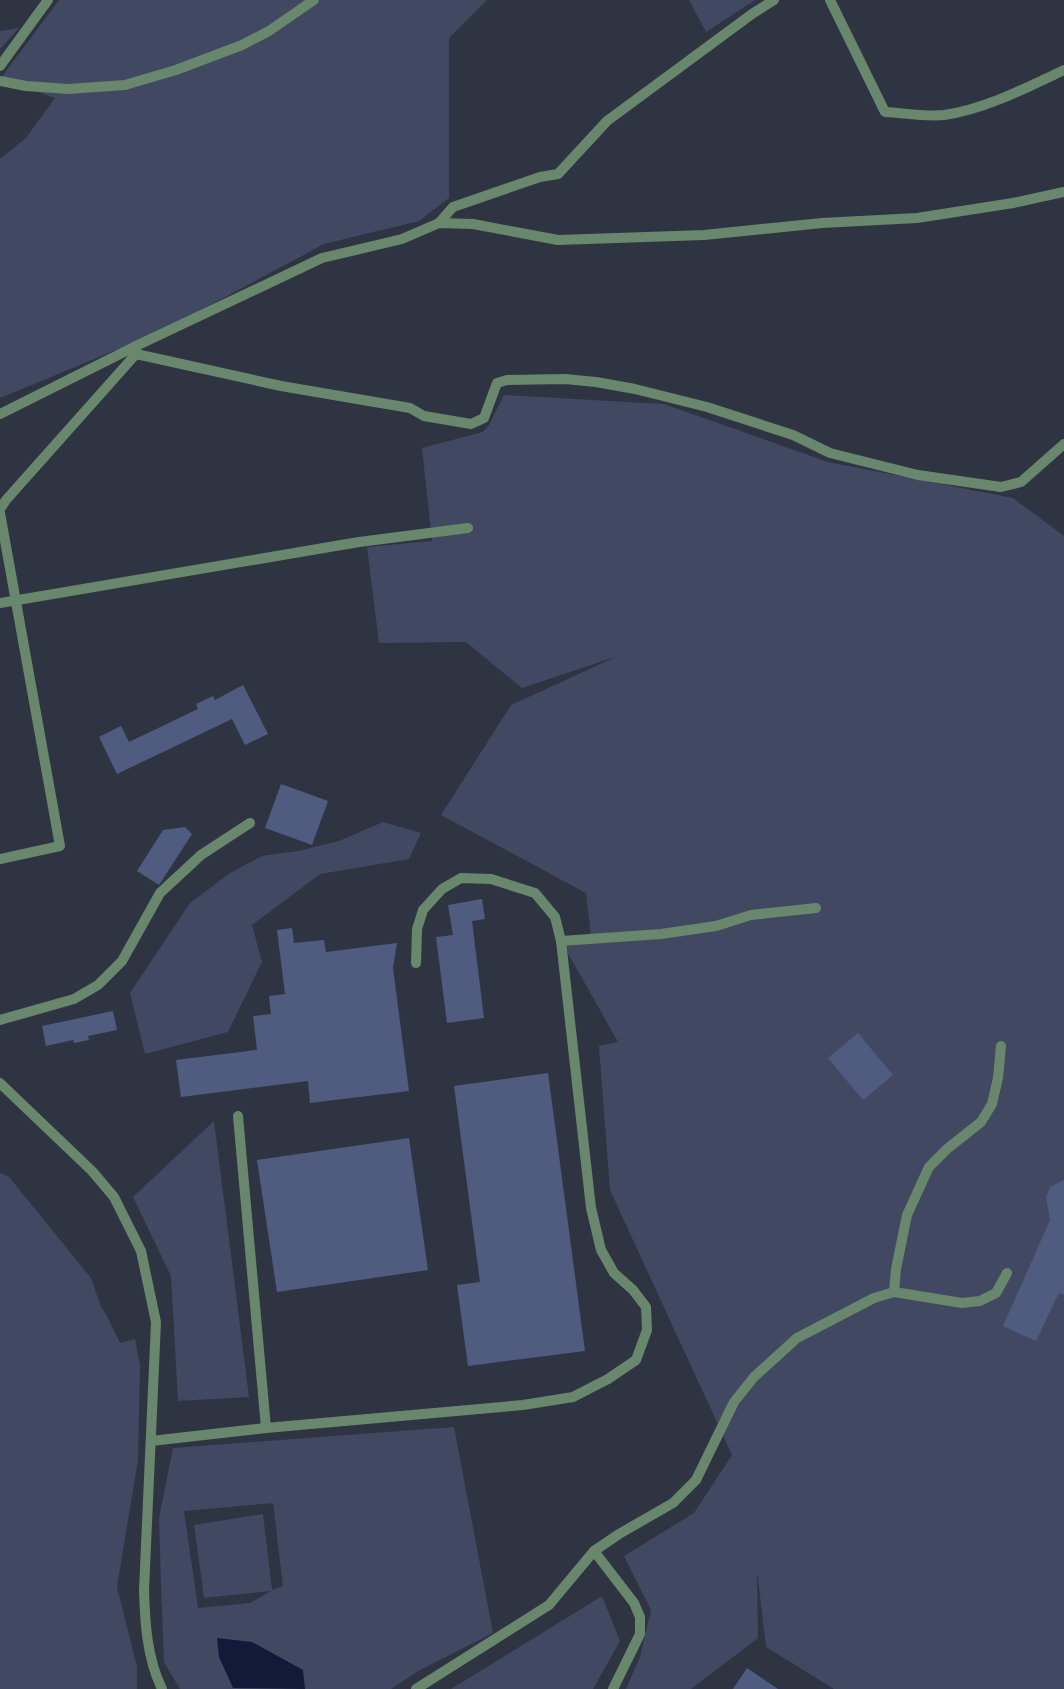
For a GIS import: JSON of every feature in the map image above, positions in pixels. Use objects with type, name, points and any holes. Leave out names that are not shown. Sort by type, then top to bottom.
[{"type":"street","points":[[0,66],[48,0]]},
{"type":"street","points":[[0,81],[26,86],[68,90],[125,84],[176,70],[242,45],[270,31],[314,0]]},
{"type":"street","points":[[439,223],[453,207],[540,177],[558,174],[607,121],[752,14],[774,0]]},
{"type":"street","points":[[830,0],[885,112],[942,115],[970,110],[1064,70]]},
{"type":"street","points":[[0,414],[136,350],[322,258],[402,239],[439,223],[473,224],[558,240],[704,235],[822,223],[917,218],[1013,203],[1064,192]]},
{"type":"street","points":[[136,350],[281,386],[410,408],[424,416],[471,424],[484,418],[497,383],[507,380],[565,379],[596,382],[635,389],[707,407],[793,436],[830,454],[918,475],[1001,487],[1021,482],[1064,444]]},
{"type":"street","points":[[0,509],[6,500],[136,350]]},
{"type":"street","points":[[0,513],[60,846],[0,858]]},
{"type":"street","points":[[0,603],[359,542],[468,528]]},
{"type":"street","points":[[0,1020],[74,999],[98,985],[122,960],[160,893],[201,855],[250,823]]},
{"type":"street","points":[[151,1441],[266,1428],[524,1405],[573,1397],[608,1379],[636,1360],[647,1330],[646,1307],[633,1290],[614,1273],[601,1250],[591,1208],[561,941],[555,917],[536,893],[490,878],[461,878],[442,889],[423,910],[416,929],[416,963]]},
{"type":"street","points":[[561,941],[661,934],[716,926],[751,916],[816,908]]},
{"type":"street","points":[[894,1292],[896,1269],[907,1215],[929,1167],[947,1149],[981,1122],[992,1104],[998,1078],[1001,1046]]},
{"type":"street","points":[[0,1083],[92,1171],[114,1197],[141,1251],[156,1322],[144,1590],[145,1628],[152,1664],[161,1689]]},
{"type":"street","points":[[238,1116],[266,1428]]},
{"type":"street","points":[[416,1689],[549,1605],[594,1551],[619,1534],[672,1503],[696,1480],[734,1402],[754,1377],[797,1338],[874,1298],[894,1292],[962,1303],[980,1301],[996,1292],[1007,1273]]},
{"type":"street","points":[[594,1551],[634,1603],[640,1617],[640,1634],[613,1689]]},
{"type":"shaded area","points":[[59,0],[487,0],[449,38],[449,198],[419,221],[324,244],[162,331],[0,398],[0,159],[26,138],[55,98],[1,78]]},
{"type":"shaded area","points":[[689,0],[755,0],[706,32]]},
{"type":"shaded area","points":[[19,28],[0,49],[0,31]]},
{"type":"shaded area","points":[[504,395],[664,404],[828,462],[1013,498],[1064,536],[1064,1689],[834,1689],[766,1647],[757,1570],[758,1638],[691,1689],[626,1689],[640,1657],[651,1610],[624,1556],[694,1513],[732,1455],[610,1190],[599,1046],[618,1042],[561,941],[591,936],[586,893],[441,815],[511,705],[618,656],[522,688],[466,642],[379,643],[367,547],[432,541],[422,448],[483,432],[489,425]]},
{"type":"shaded area","points":[[383,822],[421,833],[409,859],[320,874],[252,925],[262,962],[228,1032],[145,1054],[130,993],[190,903],[230,873],[262,856],[298,851],[339,841]]},
{"type":"shaded area","points":[[214,1121],[249,1397],[178,1401],[171,1276],[133,1197]]},
{"type":"shaded area","points":[[0,1173],[9,1177],[91,1278],[101,1307],[120,1343],[135,1339],[140,1365],[138,1460],[117,1587],[137,1667],[137,1689],[0,1689]]},
{"type":"shaded area","points":[[454,1427],[493,1633],[420,1670],[391,1689],[180,1689],[164,1662],[159,1518],[173,1448]],"holes":[[[273,1503],[283,1586],[272,1590],[263,1514],[194,1525],[204,1598],[271,1591],[250,1603],[198,1608],[184,1511]]]},
{"type":"shaded area","points":[[602,1596],[620,1641],[593,1689],[451,1689]]},
{"type":"shaded area","points":[[217,1638],[252,1642],[303,1670],[305,1689],[233,1688],[219,1657]]},
{"type":"building","points":[[243,685],[268,734],[245,745],[232,719],[117,774],[99,737],[121,726],[129,742],[198,709],[196,704],[213,696],[215,700]]},
{"type":"building","points":[[281,784],[328,801],[312,845],[265,828]]},
{"type":"building","points":[[185,827],[192,834],[159,885],[137,871],[163,830]]},
{"type":"building","points":[[482,899],[485,919],[472,921],[484,1018],[447,1023],[436,937],[453,935],[448,905]]},
{"type":"building","points":[[292,928],[294,943],[324,940],[326,952],[397,943],[393,968],[409,1091],[310,1103],[308,1081],[181,1097],[176,1060],[257,1050],[253,1016],[271,1014],[269,996],[285,994],[277,930]]},
{"type":"building","points":[[113,1011],[117,1030],[88,1036],[89,1040],[74,1043],[73,1040],[46,1046],[42,1026]]},
{"type":"building","points":[[858,1033],[893,1075],[863,1100],[828,1058]]},
{"type":"building","points":[[548,1073],[585,1351],[468,1366],[457,1285],[480,1282],[454,1086]]},
{"type":"building","points":[[409,1138],[428,1270],[277,1292],[257,1160]]},
{"type":"building","points":[[1064,1180],[1064,1295],[1059,1293],[1036,1341],[1003,1326],[1050,1220],[1046,1197],[1050,1187]]},
{"type":"building","points":[[747,1668],[778,1689],[733,1689]]}]
